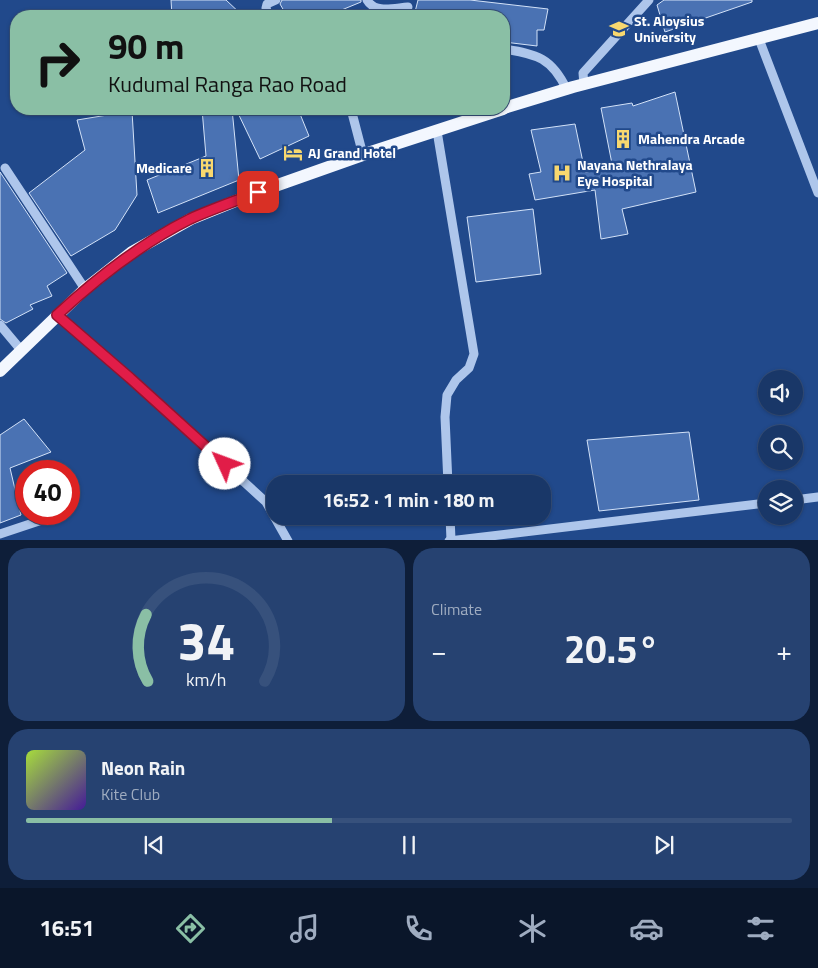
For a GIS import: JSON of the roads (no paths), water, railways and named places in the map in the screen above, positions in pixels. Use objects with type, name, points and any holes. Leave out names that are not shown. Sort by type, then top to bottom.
[{"type":"main road","points":[[510,107],[584,84],[818,24]]},
{"type":"main road","points":[[0,371],[85,289],[132,252],[191,219],[258,192],[485,115]]},
{"type":"street","points":[[266,10],[267,4],[276,0]]},
{"type":"street","points":[[367,0],[369,4],[384,9],[408,6]]},
{"type":"street","points":[[584,84],[582,74],[649,0]]},
{"type":"street","points":[[759,39],[818,193]]},
{"type":"street","points":[[510,50],[526,52],[549,63],[559,73],[567,90]]},
{"type":"street","points":[[353,115],[363,156]]},
{"type":"street","points":[[437,131],[474,354],[469,368],[456,380],[447,395],[445,426],[448,475]]},
{"type":"street","points":[[5,168],[85,289]]},
{"type":"street","points":[[57,315],[130,378],[266,502],[288,540]]},
{"type":"street","points":[[0,326],[21,350]]},
{"type":"street","points":[[803,499],[818,497]]},
{"type":"street","points":[[450,525],[450,540],[758,504]]},
{"type":"street","points":[[0,534],[29,525]]},
{"type":"place","name":"St. Aloysius University","points":[[619,29]]},
{"type":"place","name":"Mahendra Arcade","points":[[623,139]]},
{"type":"place","name":"AJ Grand Hotel","points":[[293,153]]},
{"type":"place","name":"Medicare","points":[[207,168]]},
{"type":"place","name":"Nayana Nethralaya Eye Hospital","points":[[562,173]]}]
